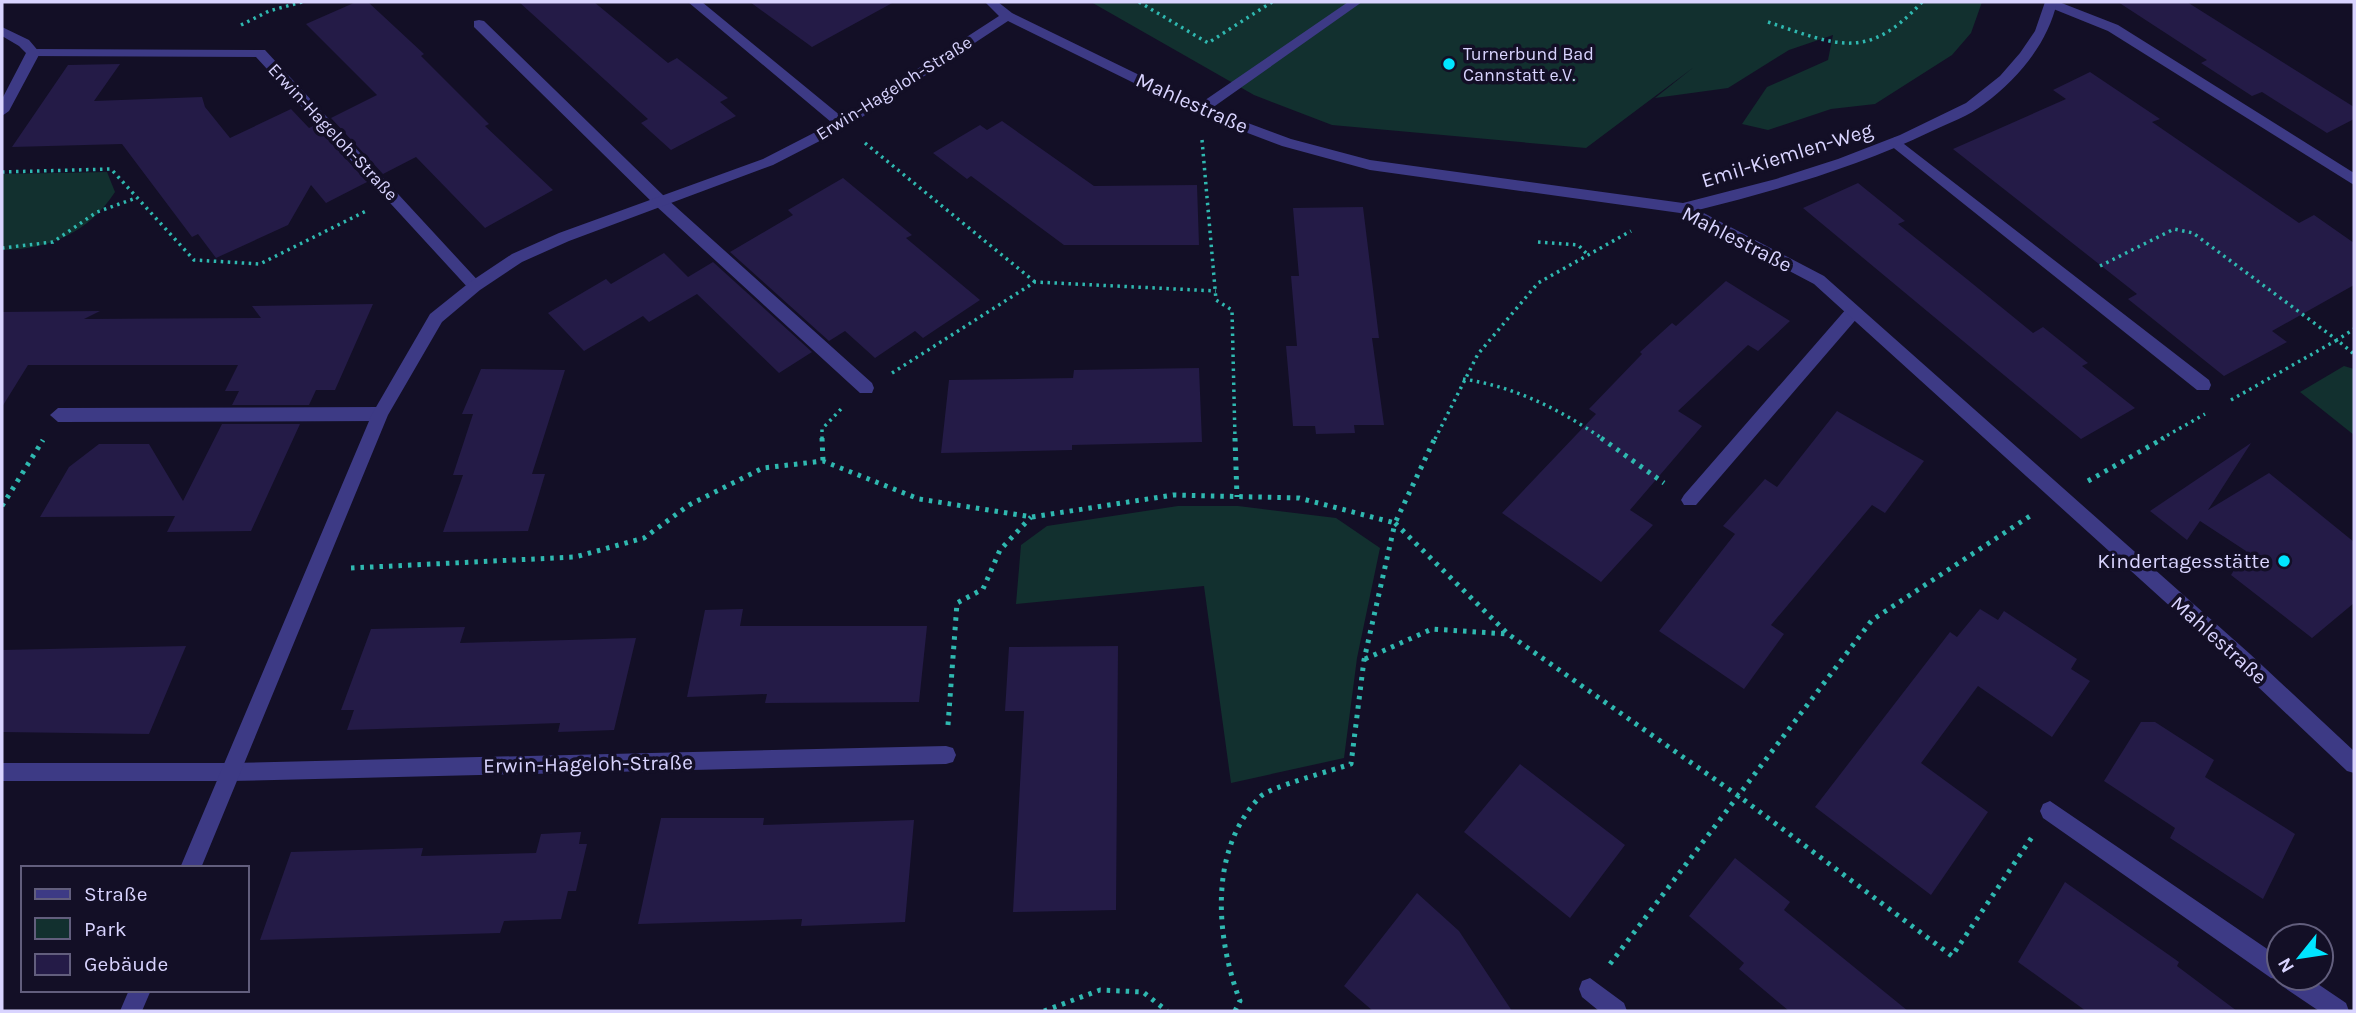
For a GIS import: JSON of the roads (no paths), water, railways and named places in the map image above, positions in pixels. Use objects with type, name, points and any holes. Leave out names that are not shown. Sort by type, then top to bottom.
[{"type":"street","points":[[694,2],[842,124]]},
{"type":"street","name":"Mahlestraße","points":[[991,2],[1007,16],[1200,110],[1287,143],[1370,165],[1683,208],[1819,280],[2058,498],[2350,751]]},
{"type":"street","points":[[1200,110],[1356,2]]},
{"type":"street","name":"Emil-Kiemlen-Weg","points":[[1683,208],[1754,191],[1843,163],[1895,142],[1981,100],[2036,45],[2051,2],[2113,28],[2354,180]]},
{"type":"street","name":"Erwin-Hageloh-Straße","points":[[191,866],[380,414],[436,318],[475,286],[517,258],[564,237],[768,162],[842,124],[1007,16]]},
{"type":"street","points":[[479,24],[661,202],[866,388]]},
{"type":"street","points":[[2,31],[24,43],[33,53],[2,111]]},
{"type":"street","name":"Erwin-Hageloh-Straße","points":[[33,53],[260,53],[475,286]]},
{"type":"street","points":[[1895,142],[2203,385]]},
{"type":"street","points":[[1689,500],[1853,312]]},
{"type":"street","points":[[58,415],[380,414]]},
{"type":"street","name":"Erwin-Hageloh-Straße","points":[[2,772],[230,772],[946,755]]},
{"type":"street","points":[[2050,811],[2265,960]]},
{"type":"street","points":[[1590,989],[1616,1011]]},
{"type":"street","points":[[131,1011],[138,992]]},
{"type":"street","points":[[2310,992],[2338,1011]]},
{"type":"place","name":"Turnerbund Bad Cannstatt e.V.","points":[[1449,64]]},
{"type":"place","name":"Kindertagesstätte","points":[[2284,561]]}]
